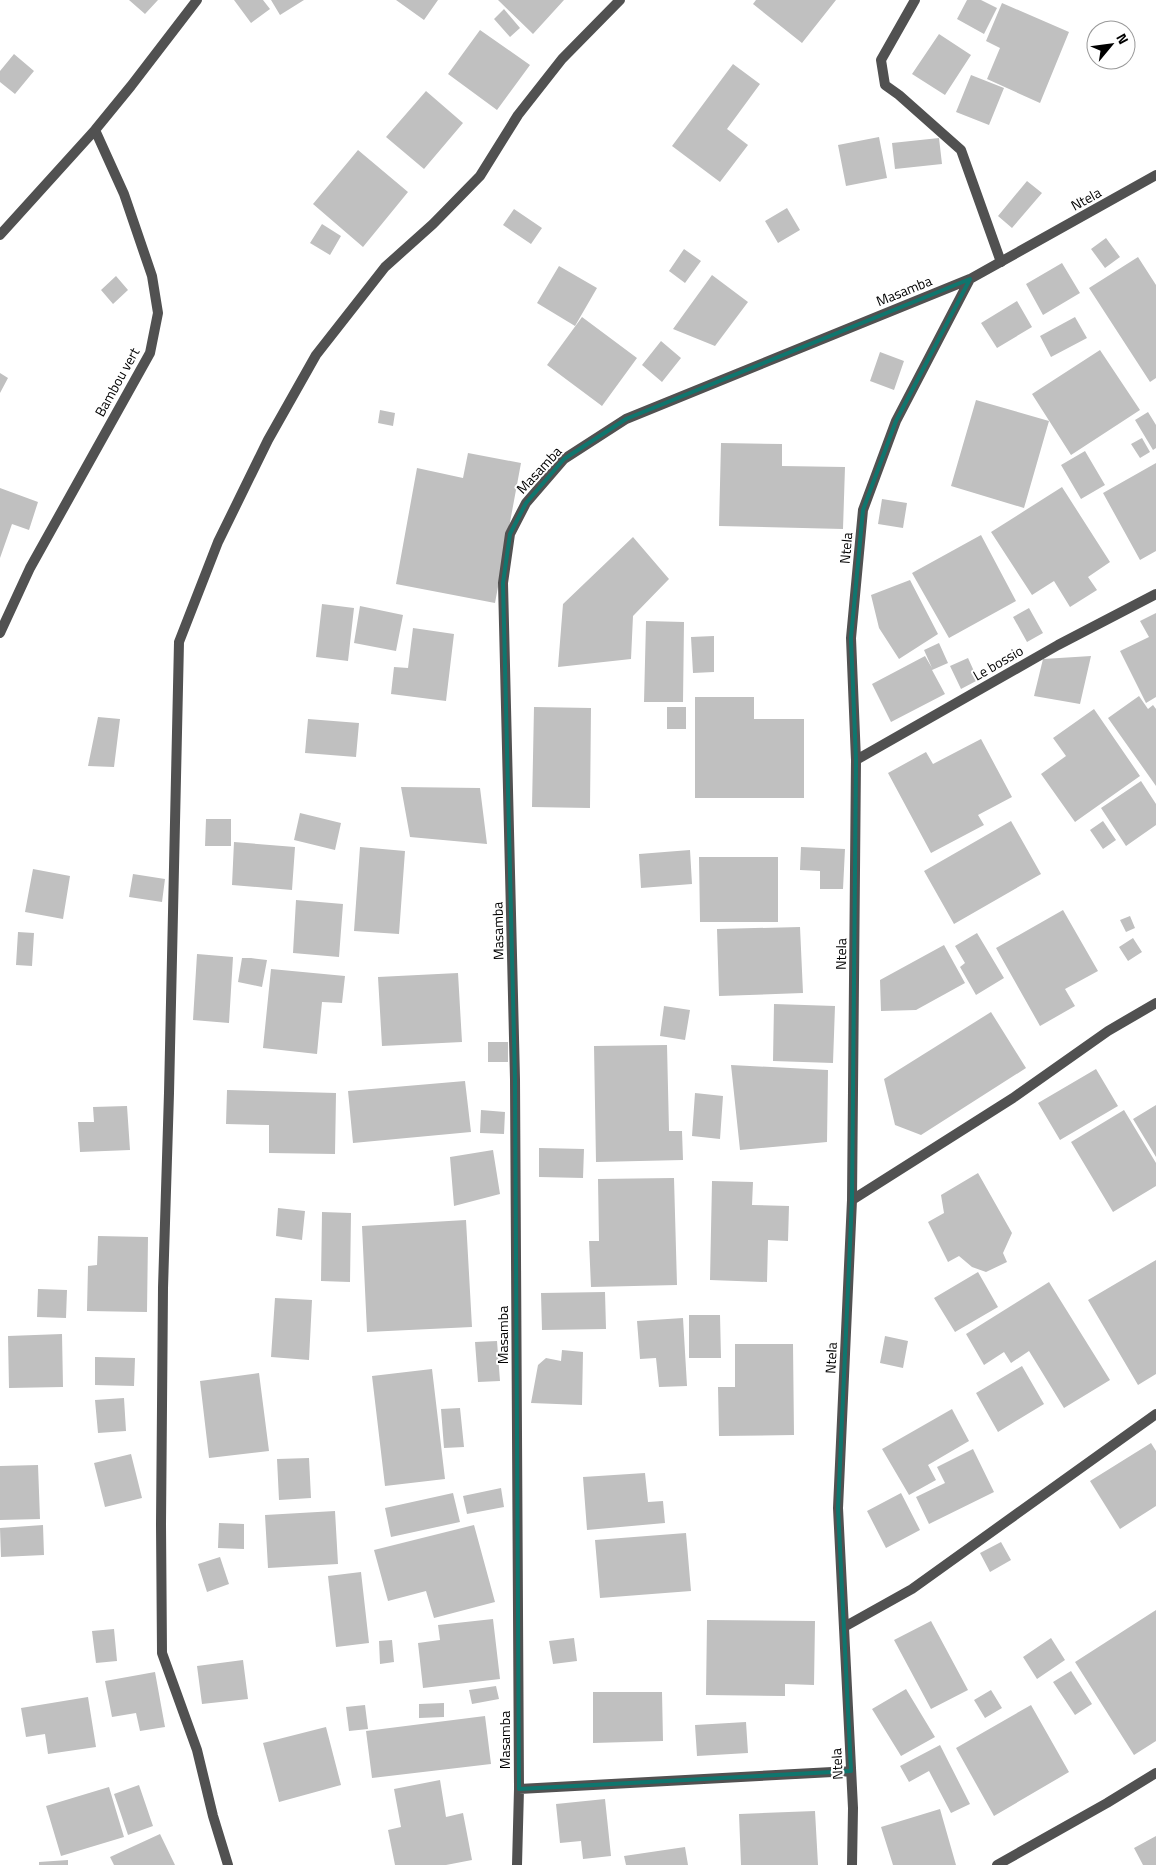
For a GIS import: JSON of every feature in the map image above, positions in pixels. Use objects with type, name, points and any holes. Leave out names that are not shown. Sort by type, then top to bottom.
[{"type":"street","points":[[0,235],[95,130],[197,0]]},
{"type":"street","points":[[228,1865],[197,1750],[162,1653],[163,1288],[170,1074],[179,642],[218,542],[268,440],[316,355],[385,267],[433,224],[480,176],[518,115],[562,59],[620,0]]},
{"type":"street","points":[[915,0],[881,60],[885,85],[961,150],[1001,262]]},
{"type":"street","name":"Bambou vert","points":[[0,633],[30,568],[150,353],[158,313],[149,266],[124,194],[95,130]]},
{"type":"street","name":"Ntela","points":[[852,1865],[853,1808],[838,1508],[852,1200],[856,760],[851,638],[863,510],[896,421],[970,280],[1156,176]]},
{"type":"street","name":"Masamba","points":[[518,1865],[515,1079],[503,583],[510,534],[526,503],[564,459],[626,419],[970,280]]},
{"type":"street","name":"Le bossio","points":[[856,760],[1058,645],[1156,594]]},
{"type":"street","points":[[852,1200],[1013,1098],[1108,1031],[1156,1003]]},
{"type":"street","points":[[844,1627],[912,1589],[1156,1414]]},
{"type":"street","points":[[519,1789],[851,1770]]},
{"type":"street","points":[[997,1865],[1156,1773]]},
{"type":"highlighted area","points":[[970,279],[896,421],[863,510],[851,638],[856,760],[852,1200],[838,1508],[851,1771],[519,1789],[515,1079],[503,583],[510,534],[526,503],[564,459],[626,419]]},
{"type":"building","points":[[129,0],[158,0],[145,14]]},
{"type":"building","points":[[234,0],[263,0],[270,9],[251,23]]},
{"type":"building","points":[[271,0],[304,0],[280,15]]},
{"type":"building","points":[[396,0],[438,0],[424,20]]},
{"type":"building","points":[[498,0],[564,0],[533,34]]},
{"type":"building","points":[[756,0],[836,0],[802,43],[753,4]]},
{"type":"building","points":[[967,0],[981,0],[997,8],[984,34],[957,19]]},
{"type":"building","points":[[1002,3],[1069,32],[1040,103],[987,79],[1000,48],[986,41]]},
{"type":"building","points":[[504,9],[520,28],[510,37],[494,19]]},
{"type":"building","points":[[480,30],[530,65],[497,110],[448,74]]},
{"type":"building","points":[[939,34],[971,55],[945,95],[912,74]]},
{"type":"building","points":[[14,54],[34,71],[15,94],[0,82],[0,71]]},
{"type":"building","points":[[733,64],[760,84],[727,129],[748,145],[720,182],[672,146]]},
{"type":"building","points":[[971,75],[1004,88],[989,125],[956,112]]},
{"type":"building","points":[[426,91],[463,123],[424,169],[386,137]]},
{"type":"building","points":[[879,137],[887,178],[846,186],[838,145]]},
{"type":"building","points":[[939,138],[942,164],[895,169],[892,143]]},
{"type":"building","points":[[358,150],[408,192],[363,247],[313,204]]},
{"type":"building","points":[[1027,181],[1042,193],[1012,228],[998,216]]},
{"type":"building","points":[[787,208],[800,230],[778,243],[765,221]]},
{"type":"building","points":[[514,209],[542,228],[531,244],[503,225]]},
{"type":"building","points":[[322,224],[341,236],[330,255],[310,243]]},
{"type":"building","points":[[1106,238],[1120,257],[1105,268],[1091,249]]},
{"type":"building","points":[[684,249],[701,261],[685,283],[669,271]]},
{"type":"building","points":[[1138,257],[1156,285],[1156,378],[1150,382],[1089,288]]},
{"type":"building","points":[[1062,263],[1080,293],[1043,315],[1026,284]]},
{"type":"building","points":[[559,266],[597,288],[575,326],[537,303]]},
{"type":"building","points":[[712,275],[748,302],[715,346],[673,329]]},
{"type":"building","points":[[116,276],[128,290],[113,304],[101,290]]},
{"type":"building","points":[[1017,301],[1032,327],[997,348],[981,323]]},
{"type":"building","points":[[582,317],[637,358],[602,406],[547,365]]},
{"type":"building","points":[[1075,317],[1087,338],[1051,357],[1040,336]]},
{"type":"building","points":[[661,341],[681,358],[662,382],[642,365]]},
{"type":"building","points":[[1100,350],[1140,410],[1071,455],[1032,394]]},
{"type":"building","points":[[880,352],[904,361],[894,390],[870,381]]},
{"type":"building","points":[[0,373],[8,378],[0,393]]},
{"type":"building","points":[[976,400],[1049,421],[1024,508],[951,486]]},
{"type":"building","points":[[380,410],[395,413],[393,426],[378,423]]},
{"type":"building","points":[[1148,412],[1156,425],[1156,448],[1153,450],[1135,420]]},
{"type":"building","points":[[1142,438],[1150,452],[1140,458],[1131,444]]},
{"type":"building","points":[[721,443],[782,444],[782,466],[845,467],[843,529],[719,526]]},
{"type":"building","points":[[1085,451],[1105,485],[1081,499],[1061,465]]},
{"type":"building","points":[[468,453],[521,463],[495,603],[396,584],[417,468],[463,478]]},
{"type":"building","points":[[1156,463],[1156,551],[1140,560],[1103,493]]},
{"type":"building","points":[[1062,487],[1110,562],[1088,577],[1097,590],[1070,607],[1054,581],[1032,595],[991,532]]},
{"type":"building","points":[[0,488],[38,502],[29,530],[12,524],[0,558]]},
{"type":"building","points":[[882,499],[907,503],[903,528],[878,524]]},
{"type":"building","points":[[981,535],[1016,601],[949,638],[912,573]]},
{"type":"building","points":[[633,537],[669,579],[633,616],[631,659],[558,667],[563,604]]},
{"type":"building","points":[[910,580],[938,634],[899,659],[879,628],[871,595]]},
{"type":"building","points":[[322,604],[354,608],[348,661],[316,657]]},
{"type":"building","points":[[360,606],[403,615],[396,651],[354,643]]},
{"type":"building","points":[[1029,608],[1043,633],[1027,642],[1013,617]]},
{"type":"building","points":[[1156,613],[1156,697],[1146,703],[1120,651],[1149,637],[1140,621]]},
{"type":"building","points":[[646,621],[684,622],[683,702],[644,702]]},
{"type":"building","points":[[413,628],[454,634],[446,701],[391,694],[394,667],[408,668]]},
{"type":"building","points":[[714,636],[714,672],[693,673],[691,637]]},
{"type":"building","points":[[939,643],[948,663],[932,670],[945,694],[891,722],[872,684],[925,656],[932,668],[924,650]]},
{"type":"building","points":[[1091,656],[1080,704],[1034,696],[1043,659]]},
{"type":"building","points":[[968,658],[978,680],[961,689],[950,666]]},
{"type":"building","points":[[1139,696],[1148,709],[1153,705],[1156,709],[1156,786],[1108,718]]},
{"type":"building","points":[[695,697],[754,697],[754,719],[804,719],[804,798],[695,798]]},
{"type":"building","points":[[534,707],[591,708],[590,808],[532,807]]},
{"type":"building","points":[[667,707],[686,707],[686,729],[667,729]]},
{"type":"building","points":[[1094,709],[1140,776],[1075,822],[1041,774],[1066,756],[1053,738]]},
{"type":"building","points":[[98,717],[120,719],[114,767],[88,766]]},
{"type":"building","points":[[308,719],[359,723],[356,757],[305,753]]},
{"type":"building","points":[[981,739],[1012,797],[978,815],[984,825],[931,853],[888,773],[926,752],[933,764]]},
{"type":"building","points":[[1141,781],[1156,804],[1156,825],[1126,846],[1101,808]]},
{"type":"building","points":[[401,787],[480,788],[487,844],[410,837]]},
{"type":"building","points":[[300,813],[341,823],[335,850],[294,840]]},
{"type":"building","points":[[206,819],[231,819],[231,846],[205,846]]},
{"type":"building","points":[[1011,821],[1041,874],[954,924],[924,871]]},
{"type":"building","points":[[1103,821],[1116,840],[1103,849],[1090,830]]},
{"type":"building","points":[[234,842],[295,847],[292,890],[232,885]]},
{"type":"building","points":[[360,847],[405,851],[399,934],[354,931]]},
{"type":"building","points":[[801,847],[845,849],[843,889],[820,889],[820,871],[800,870]]},
{"type":"building","points":[[690,850],[692,884],[641,888],[639,854]]},
{"type":"building","points":[[699,857],[778,857],[778,922],[700,922]]},
{"type":"building","points":[[33,869],[70,876],[63,919],[25,912]]},
{"type":"building","points":[[133,874],[165,879],[162,902],[129,897]]},
{"type":"building","points":[[296,900],[343,904],[339,957],[293,953]]},
{"type":"building","points":[[1063,910],[1098,971],[1065,989],[1075,1006],[1040,1026],[996,948]]},
{"type":"building","points":[[1130,916],[1135,928],[1126,932],[1120,920]]},
{"type":"building","points":[[800,927],[803,993],[719,996],[717,929]]},
{"type":"building","points":[[18,932],[34,933],[32,966],[16,965]]},
{"type":"building","points":[[977,933],[1004,978],[976,995],[960,967],[965,963],[955,946]]},
{"type":"building","points":[[1133,938],[1142,952],[1128,961],[1119,947]]},
{"type":"building","points":[[944,945],[965,983],[916,1010],[881,1011],[880,980]]},
{"type":"building","points":[[197,954],[233,957],[229,1023],[193,1020]]},
{"type":"building","points":[[242,958],[267,960],[262,987],[238,982]]},
{"type":"building","points":[[271,969],[345,976],[342,1003],[322,1002],[317,1054],[263,1048]]},
{"type":"building","points":[[458,973],[462,1042],[382,1046],[378,977]]},
{"type":"building","points":[[774,1004],[835,1006],[833,1063],[773,1061]]},
{"type":"building","points":[[664,1006],[690,1010],[685,1040],[660,1036]]},
{"type":"building","points":[[991,1012],[1026,1068],[921,1135],[895,1125],[884,1079]]},
{"type":"building","points":[[488,1042],[508,1042],[508,1062],[488,1062]]},
{"type":"building","points":[[667,1045],[669,1131],[682,1131],[683,1160],[596,1162],[594,1046]]},
{"type":"building","points":[[731,1065],[828,1070],[827,1142],[740,1150]]},
{"type":"building","points":[[1096,1069],[1118,1106],[1060,1140],[1038,1103]]},
{"type":"building","points":[[465,1081],[471,1132],[353,1143],[348,1091]]},
{"type":"building","points":[[227,1090],[336,1093],[335,1154],[269,1153],[269,1125],[226,1124]]},
{"type":"building","points":[[695,1093],[723,1096],[720,1139],[692,1136]]},
{"type":"building","points":[[1156,1105],[1156,1157],[1133,1119]]},
{"type":"building","points":[[127,1106],[130,1150],[80,1152],[78,1122],[94,1122],[93,1107]]},
{"type":"building","points":[[481,1110],[505,1112],[504,1134],[480,1133]]},
{"type":"building","points":[[1124,1110],[1156,1163],[1156,1186],[1113,1212],[1071,1142]]},
{"type":"building","points":[[539,1148],[584,1149],[583,1178],[539,1177]]},
{"type":"building","points":[[493,1150],[500,1194],[454,1206],[450,1157]]},
{"type":"building","points":[[978,1173],[1012,1233],[1003,1253],[1007,1262],[986,1272],[972,1267],[959,1256],[948,1262],[928,1222],[944,1213],[941,1195]]},
{"type":"building","points":[[674,1178],[677,1285],[591,1287],[589,1241],[599,1241],[598,1179]]},
{"type":"building","points":[[712,1181],[753,1182],[752,1205],[789,1206],[788,1241],[768,1240],[767,1282],[710,1280]]},
{"type":"building","points":[[278,1208],[305,1211],[302,1240],[276,1236]]},
{"type":"building","points":[[322,1212],[351,1213],[350,1282],[321,1281]]},
{"type":"building","points":[[466,1220],[472,1327],[367,1332],[362,1226]]},
{"type":"building","points":[[98,1236],[148,1237],[147,1312],[87,1311],[88,1266],[97,1265]]},
{"type":"building","points":[[1156,1260],[1156,1374],[1138,1385],[1088,1300]]},
{"type":"building","points":[[978,1272],[998,1307],[955,1332],[934,1298]]},
{"type":"building","points":[[1049,1282],[1110,1380],[1064,1408],[1029,1351],[1011,1363],[1004,1352],[984,1365],[966,1334]]},
{"type":"building","points":[[38,1289],[67,1290],[66,1318],[37,1317]]},
{"type":"building","points":[[605,1292],[606,1329],[542,1330],[541,1293]]},
{"type":"building","points":[[275,1298],[312,1300],[309,1360],[271,1357]]},
{"type":"building","points":[[689,1315],[720,1315],[721,1358],[689,1358]]},
{"type":"building","points":[[683,1318],[687,1386],[659,1387],[656,1358],[640,1359],[637,1321]]},
{"type":"building","points":[[62,1334],[63,1387],[9,1388],[8,1336]]},
{"type":"building","points":[[885,1336],[908,1341],[903,1368],[880,1363]]},
{"type":"building","points":[[497,1341],[500,1381],[478,1382],[475,1342]]},
{"type":"building","points":[[735,1344],[793,1344],[794,1435],[719,1436],[718,1387],[735,1387]]},
{"type":"building","points":[[562,1350],[583,1352],[582,1405],[531,1403],[538,1365],[546,1358],[561,1361]]},
{"type":"building","points":[[95,1357],[135,1358],[134,1386],[95,1385]]},
{"type":"building","points":[[1022,1366],[1044,1404],[998,1432],[976,1393]]},
{"type":"building","points":[[432,1369],[445,1479],[385,1486],[372,1376]]},
{"type":"building","points":[[259,1373],[269,1451],[209,1458],[200,1381]]},
{"type":"building","points":[[124,1398],[126,1431],[98,1433],[95,1400]]},
{"type":"building","points":[[460,1408],[464,1447],[444,1448],[441,1409]]},
{"type":"building","points":[[952,1409],[969,1441],[928,1465],[936,1480],[909,1495],[882,1449]]},
{"type":"building","points":[[1151,1443],[1156,1451],[1156,1506],[1120,1529],[1090,1481]]},
{"type":"building","points":[[973,1449],[994,1492],[929,1524],[916,1497],[945,1483],[937,1467]]},
{"type":"building","points":[[131,1454],[142,1498],[105,1507],[94,1463]]},
{"type":"building","points":[[309,1458],[311,1498],[279,1500],[277,1459]]},
{"type":"building","points":[[38,1465],[40,1519],[0,1520],[0,1466]]},
{"type":"building","points":[[645,1473],[648,1502],[663,1501],[665,1523],[587,1530],[583,1477]]},
{"type":"building","points":[[501,1488],[504,1507],[467,1514],[463,1496]]},
{"type":"building","points":[[453,1493],[460,1522],[391,1537],[385,1508]]},
{"type":"building","points":[[901,1493],[920,1530],[886,1548],[867,1511]]},
{"type":"building","points":[[335,1511],[338,1564],[268,1568],[265,1515]]},
{"type":"building","points":[[219,1523],[244,1524],[244,1549],[218,1548]]},
{"type":"building","points":[[43,1525],[44,1555],[1,1557],[0,1528]]},
{"type":"building","points":[[474,1525],[495,1602],[434,1618],[426,1591],[388,1601],[374,1550]]},
{"type":"building","points":[[686,1533],[691,1591],[600,1598],[595,1540]]},
{"type":"building","points":[[1001,1542],[1011,1560],[990,1572],[980,1553]]},
{"type":"building","points":[[220,1557],[229,1584],[207,1592],[198,1564]]},
{"type":"building","points":[[361,1572],[369,1643],[336,1647],[328,1576]]},
{"type":"building","points":[[1156,1610],[1156,1741],[1134,1755],[1075,1662]]},
{"type":"building","points":[[493,1619],[500,1679],[423,1688],[418,1643],[440,1640],[438,1625]]},
{"type":"building","points":[[707,1620],[815,1621],[814,1685],[785,1684],[785,1696],[706,1695]]},
{"type":"building","points":[[931,1621],[968,1690],[931,1709],[894,1640]]},
{"type":"building","points":[[114,1629],[117,1661],[96,1663],[92,1631]]},
{"type":"building","points":[[574,1638],[577,1661],[553,1664],[549,1641]]},
{"type":"building","points":[[1051,1638],[1065,1660],[1037,1679],[1023,1657]]},
{"type":"building","points":[[392,1640],[394,1662],[380,1664],[379,1641]]},
{"type":"building","points":[[243,1660],[248,1699],[202,1704],[197,1666]]},
{"type":"building","points":[[1071,1671],[1092,1704],[1075,1715],[1053,1682]]},
{"type":"building","points":[[155,1672],[165,1727],[140,1731],[136,1713],[112,1717],[105,1681]]},
{"type":"building","points":[[496,1686],[499,1699],[472,1704],[469,1690]]},
{"type":"building","points":[[906,1689],[935,1737],[901,1756],[872,1709]]},
{"type":"building","points":[[991,1690],[1002,1708],[985,1718],[974,1700]]},
{"type":"building","points":[[593,1692],[662,1692],[663,1741],[593,1743]]},
{"type":"building","points":[[88,1697],[96,1747],[48,1754],[45,1734],[26,1737],[21,1708]]},
{"type":"building","points":[[444,1703],[444,1717],[419,1718],[419,1704]]},
{"type":"building","points":[[365,1705],[368,1729],[349,1731],[346,1707]]},
{"type":"building","points":[[1031,1705],[1069,1772],[994,1816],[956,1748]]},
{"type":"building","points":[[485,1716],[491,1764],[372,1778],[366,1731]]},
{"type":"building","points":[[746,1722],[748,1753],[697,1756],[695,1725]]},
{"type":"building","points":[[326,1727],[341,1785],[279,1802],[263,1743]]},
{"type":"building","points":[[940,1745],[970,1804],[951,1813],[929,1771],[909,1782],[900,1766]]},
{"type":"building","points":[[440,1780],[446,1817],[463,1813],[472,1860],[446,1865],[395,1865],[388,1830],[401,1827],[394,1789]]},
{"type":"building","points":[[139,1785],[153,1826],[128,1835],[114,1794]]},
{"type":"building","points":[[109,1787],[124,1837],[61,1856],[46,1806]]},
{"type":"building","points":[[605,1799],[611,1856],[583,1859],[581,1841],[560,1843],[556,1804]]},
{"type":"building","points":[[940,1809],[956,1865],[893,1865],[881,1827]]},
{"type":"building","points":[[815,1811],[818,1865],[741,1865],[739,1814]]},
{"type":"building","points":[[160,1834],[175,1865],[114,1865],[110,1857]]},
{"type":"building","points":[[1156,1836],[1156,1865],[1143,1865],[1134,1848]]},
{"type":"building","points":[[685,1847],[688,1865],[626,1865],[624,1856]]},
{"type":"building","points":[[68,1860],[68,1865],[39,1865],[39,1862]]}]
